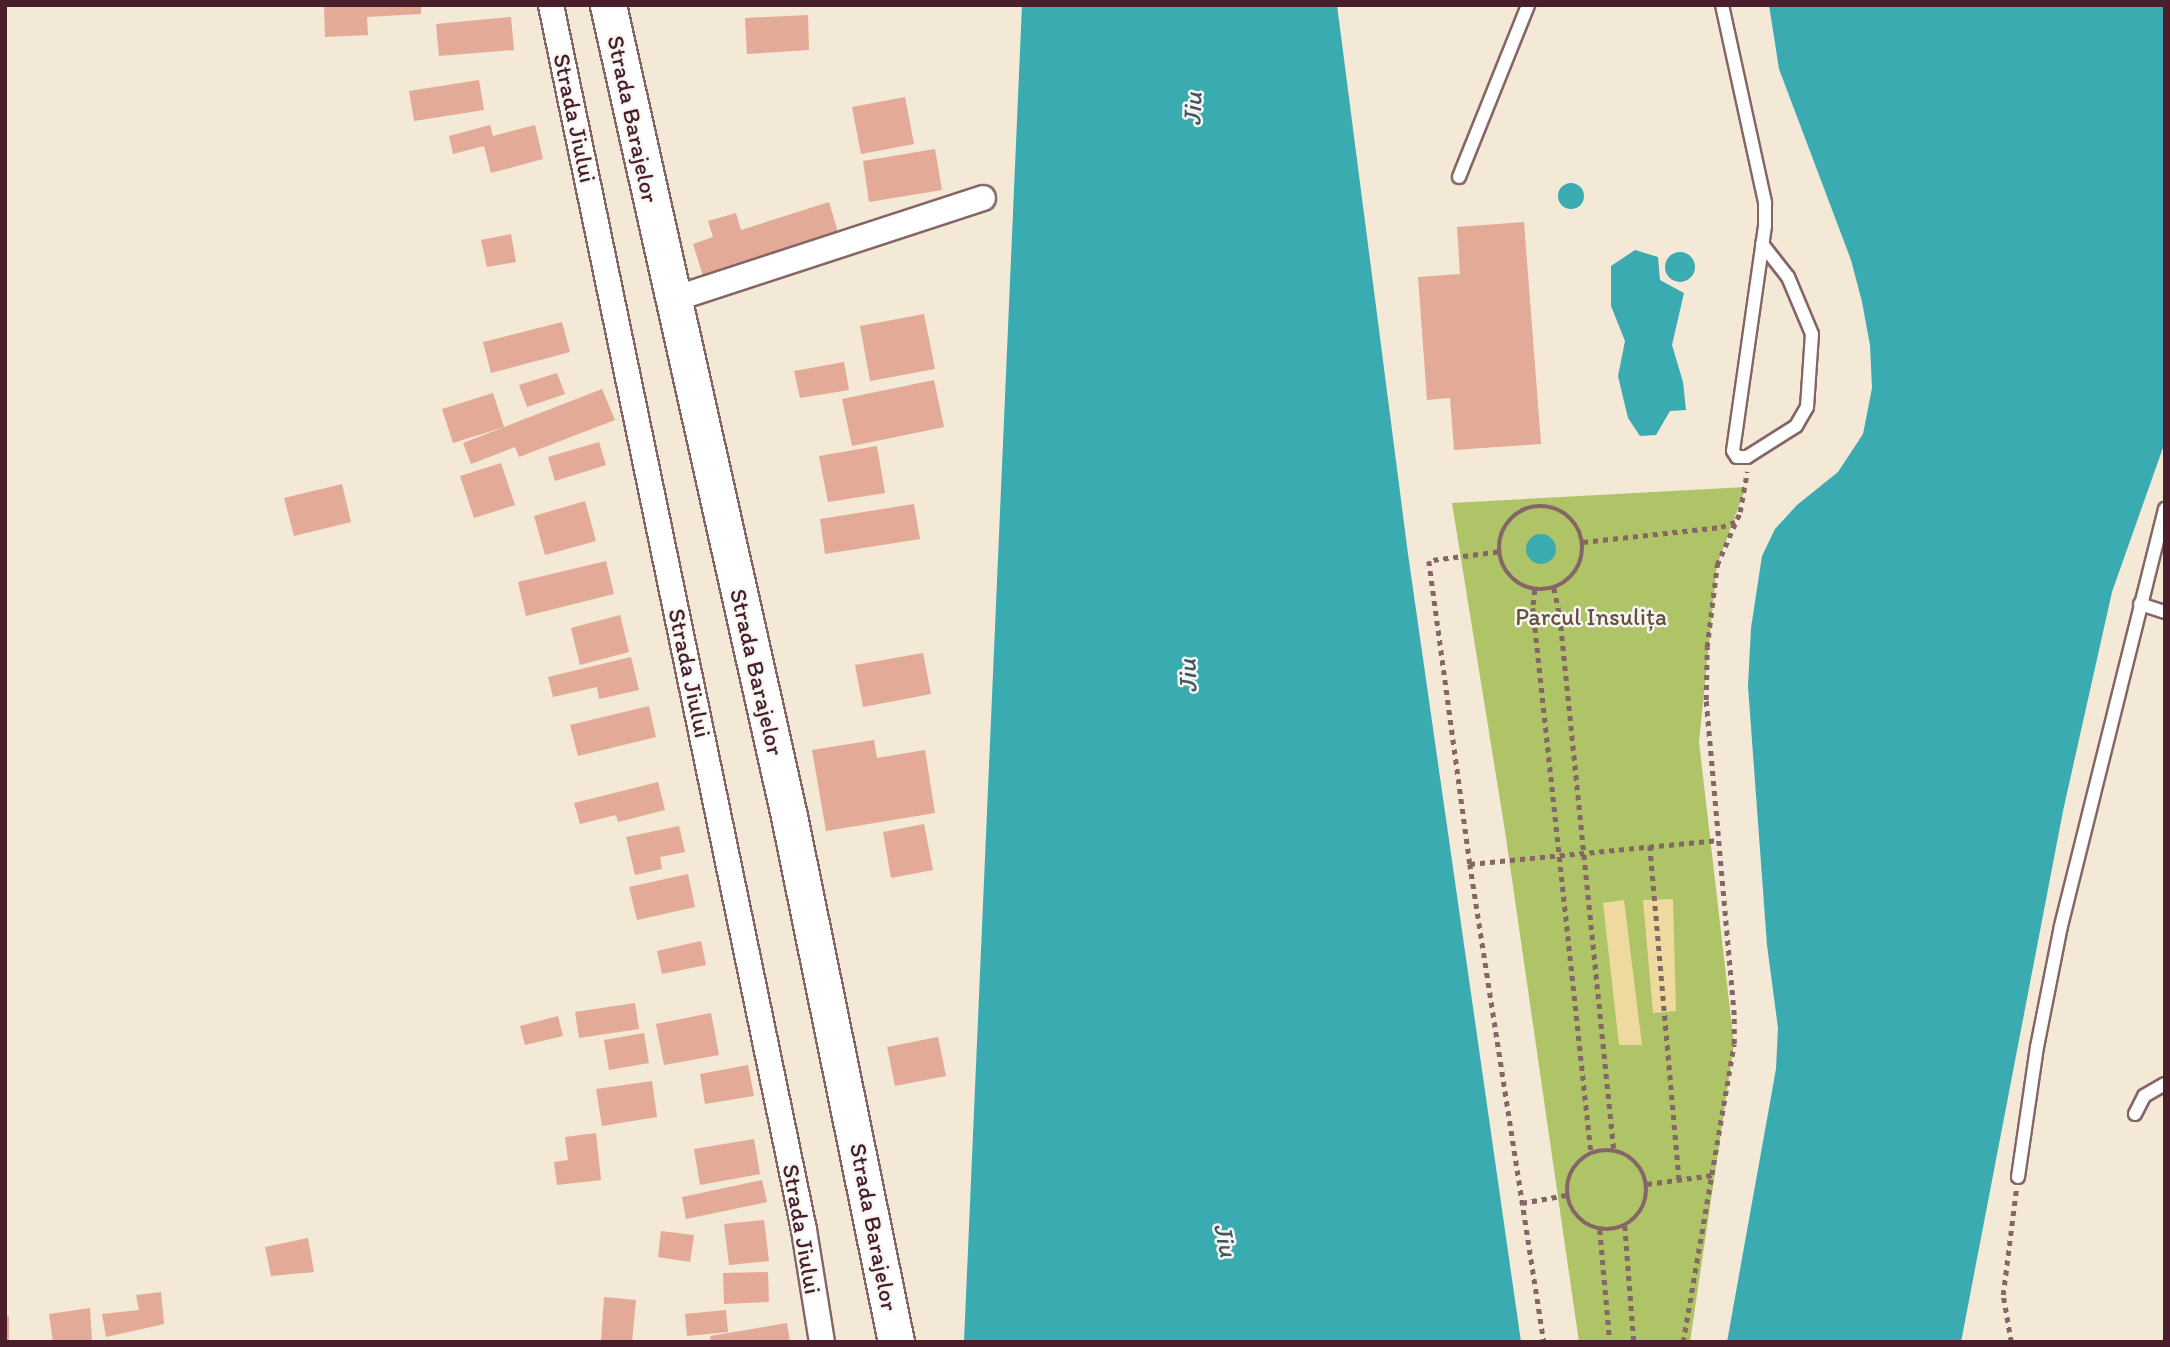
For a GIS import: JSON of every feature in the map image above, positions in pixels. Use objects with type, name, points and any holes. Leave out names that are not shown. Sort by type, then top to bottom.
[{"type":"main road","name":"Strada Barajelor","points":[[608,5],[789,817],[896,1342]]},
{"type":"street","name":"Strada Jiului","points":[[551,5],[796,1189],[822,1342]]},
{"type":"street","points":[[674,299],[983,198]]},
{"type":"lane","points":[[1459,177],[1528,5]]},
{"type":"lane","points":[[1722,5],[1765,203],[1762,244],[1732,451],[1737,457],[1747,457],[1803,419],[1812,354],[1812,334],[1806,314],[1788,276],[1762,244]]},
{"type":"lane","points":[[2018,1177],[2035,1060],[2061,926],[2165,509]]},
{"type":"lane","points":[[2140,604],[2165,612]]},
{"type":"lane","points":[[2135,1114],[2144,1096],[2165,1084]]},
{"type":"path","points":[[1683,1342],[1734,1044],[1706,700],[1707,647],[1717,565],[1746,487],[1747,457]]},
{"type":"path","points":[[1541,505],[1556,508],[1568,515],[1577,525],[1583,542],[1580,565],[1572,576],[1554,588],[1535,590],[1510,578],[1498,552],[1499,538],[1510,520],[1527,507],[1541,505]]},
{"type":"path","points":[[1583,542],[1721,527],[1735,522]]},
{"type":"path","points":[[1498,552],[1429,561],[1469,864],[1544,1342]]},
{"type":"path","points":[[1554,588],[1559,602],[1614,1150]]},
{"type":"path","points":[[1535,590],[1533,608],[1591,1152]]},
{"type":"path","points":[[1469,864],[1717,840]]},
{"type":"path","points":[[1650,846],[1679,1180]]},
{"type":"path","points":[[1614,1150],[1624,1153],[1639,1165],[1647,1184],[1643,1209],[1625,1226],[1600,1230],[1577,1218],[1566,1195],[1571,1170],[1591,1152],[1614,1150]]},
{"type":"path","points":[[1647,1184],[1713,1175]]},
{"type":"path","points":[[2011,1342],[2003,1295],[2018,1177]]},
{"type":"path","points":[[1522,1203],[1566,1195]]},
{"type":"path","points":[[1625,1226],[1634,1342]]},
{"type":"path","points":[[1600,1230],[1610,1342]]},
{"type":"green space","name":"Parcul Insulița","points":[[1746,487],[1717,565],[1699,742],[1734,1044],[1690,1342],[1579,1342],[1505,831],[1452,503]]},
{"type":"sand","points":[[1673,899],[1676,1011],[1653,1013],[1643,900]]},
{"type":"sand","points":[[1624,900],[1642,1045],[1619,1045],[1603,903]]},
{"type":"water","name":"Jiu","points":[[1022,5],[1337,5],[1408,554],[1521,1342],[964,1342]]},
{"type":"water","points":[[1769,5],[2165,5],[2165,442],[2112,592],[2063,811],[1961,1342],[1727,1342],[1776,1069],[1778,1028],[1767,945],[1748,686],[1751,628],[1762,556],[1775,529],[1797,505],[1838,472],[1863,434],[1872,388],[1870,345],[1851,260],[1779,69]]},
{"type":"water","points":[[1571,183],[1580,187],[1584,196],[1580,205],[1571,209],[1562,205],[1558,196],[1562,187]]},
{"type":"water","points":[[1635,250],[1658,257],[1660,280],[1684,293],[1672,345],[1683,382],[1686,410],[1670,411],[1656,435],[1640,436],[1628,418],[1618,376],[1625,341],[1611,306],[1611,266]]},
{"type":"water","points":[[1680,252],[1691,256],[1695,267],[1691,278],[1680,282],[1669,278],[1665,267],[1669,256]]},
{"type":"water","points":[[1541,534],[1547,535],[1555,543],[1555,555],[1547,563],[1541,564],[1535,563],[1527,555],[1526,549],[1527,543],[1535,535]]},
{"type":"building","points":[[324,5],[421,5],[421,14],[367,17],[368,35],[325,37]]},
{"type":"building","points":[[808,15],[809,50],[747,54],[745,18]]},
{"type":"building","points":[[511,17],[514,50],[439,56],[436,24]]},
{"type":"building","points":[[479,80],[484,110],[414,121],[409,91]]},
{"type":"building","points":[[905,97],[914,144],[861,154],[852,107]]},
{"type":"building","points":[[490,125],[493,136],[535,125],[543,159],[491,173],[484,146],[453,154],[449,136]]},
{"type":"building","points":[[935,149],[942,190],[869,202],[863,161]]},
{"type":"building","points":[[829,202],[840,239],[705,282],[693,244],[713,237],[708,221],[736,213],[741,230]]},
{"type":"building","points":[[1524,222],[1541,444],[1454,450],[1450,398],[1427,400],[1418,277],[1460,274],[1457,227]]},
{"type":"building","points":[[511,234],[516,262],[487,267],[481,240]]},
{"type":"building","points":[[924,314],[935,369],[870,381],[860,326]]},
{"type":"building","points":[[562,322],[570,352],[491,373],[483,342]]},
{"type":"building","points":[[844,362],[849,390],[800,398],[794,371]]},
{"type":"building","points":[[557,373],[565,394],[527,407],[519,385]]},
{"type":"building","points":[[934,380],[944,427],[852,446],[842,399]]},
{"type":"building","points":[[602,389],[615,420],[519,457],[515,447],[471,464],[463,443]]},
{"type":"building","points":[[493,393],[504,427],[453,443],[442,409]]},
{"type":"building","points":[[599,442],[606,465],[555,481],[548,457]]},
{"type":"building","points":[[877,446],[885,493],[828,502],[819,456]]},
{"type":"building","points":[[501,463],[515,505],[474,518],[460,476]]},
{"type":"building","points":[[342,484],[351,522],[294,536],[284,498]]},
{"type":"building","points":[[585,501],[596,541],[545,555],[534,516]]},
{"type":"building","points":[[914,504],[920,539],[825,554],[820,519]]},
{"type":"building","points":[[606,561],[614,594],[526,616],[518,582]]},
{"type":"building","points":[[620,615],[629,652],[580,665],[571,628]]},
{"type":"building","points":[[923,653],[931,694],[863,707],[855,665]]},
{"type":"building","points":[[631,657],[639,690],[599,699],[597,687],[553,697],[548,677]]},
{"type":"building","points":[[649,706],[656,737],[578,756],[570,725]]},
{"type":"building","points":[[874,740],[877,758],[925,750],[935,813],[826,831],[812,750]]},
{"type":"building","points":[[658,782],[665,810],[618,822],[616,815],[580,824],[574,803]]},
{"type":"building","points":[[924,824],[933,870],[891,878],[883,832]]},
{"type":"building","points":[[679,826],[685,852],[660,857],[662,869],[635,875],[626,837]]},
{"type":"building","points":[[688,874],[695,907],[637,920],[629,887]]},
{"type":"building","points":[[701,941],[706,965],[662,974],[657,951]]},
{"type":"building","points":[[635,1003],[639,1029],[579,1038],[575,1012]]},
{"type":"building","points":[[711,1013],[719,1055],[664,1065],[656,1024]]},
{"type":"building","points":[[558,1016],[563,1036],[525,1045],[520,1026]]},
{"type":"building","points":[[644,1033],[649,1063],[609,1070],[604,1040]]},
{"type":"building","points":[[938,1037],[946,1076],[895,1086],[887,1047]]},
{"type":"building","points":[[748,1065],[754,1096],[705,1104],[700,1074]]},
{"type":"building","points":[[652,1081],[657,1117],[602,1126],[596,1089]]},
{"type":"building","points":[[596,1133],[601,1180],[557,1185],[554,1162],[568,1160],[565,1137]]},
{"type":"building","points":[[754,1139],[760,1174],[700,1185],[694,1149]]},
{"type":"building","points":[[762,1180],[767,1202],[686,1219],[682,1197]]},
{"type":"building","points":[[764,1220],[769,1261],[729,1265],[724,1224]]},
{"type":"building","points":[[661,1231],[694,1235],[690,1262],[658,1257]]},
{"type":"building","points":[[308,1238],[314,1272],[271,1276],[265,1247]]},
{"type":"building","points":[[768,1272],[769,1302],[724,1304],[723,1273]]},
{"type":"building","points":[[161,1292],[164,1324],[106,1337],[102,1314],[139,1310],[136,1295]]},
{"type":"building","points":[[604,1297],[636,1300],[632,1342],[601,1341]]},
{"type":"building","points":[[90,1308],[92,1342],[53,1342],[49,1314]]},
{"type":"building","points":[[726,1310],[728,1332],[687,1336],[685,1314]]},
{"type":"building","points":[[5,1316],[9,1316],[9,1342],[5,1342]]},
{"type":"building","points":[[787,1323],[790,1342],[711,1342],[710,1336]]}]
